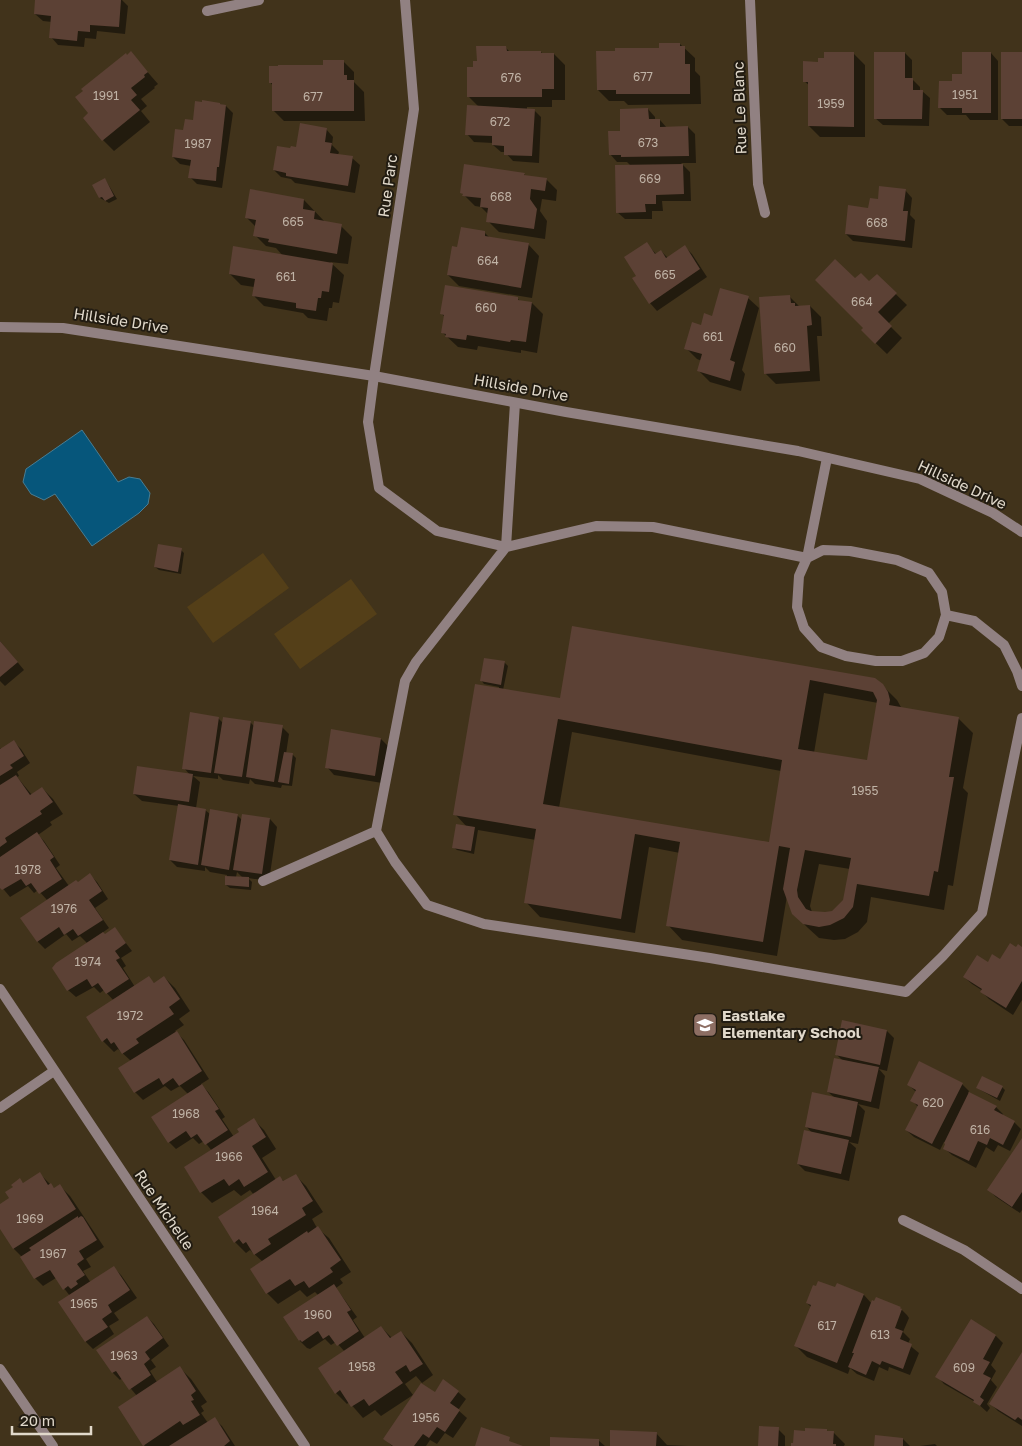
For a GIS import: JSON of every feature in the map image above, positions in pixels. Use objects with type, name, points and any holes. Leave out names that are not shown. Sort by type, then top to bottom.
[{"type":"street","points":[[207,11],[259,0]]},
{"type":"street","name":"Rue Parc","points":[[405,0],[414,109],[368,422],[379,488],[437,531],[506,547]]},
{"type":"street","name":"Rue Le Blanc","points":[[750,0],[758,184],[765,213]]},
{"type":"street","name":"Hillside Drive","points":[[0,327],[63,328],[374,376],[515,403],[798,451],[920,479],[993,513],[1022,532]]},
{"type":"street","points":[[515,403],[506,547],[423,653],[405,681],[376,831],[395,862],[427,905],[484,924],[710,958],[906,992],[944,956],[982,914],[1022,718]]},
{"type":"street","points":[[506,547],[596,526],[653,527],[807,558],[823,550],[841,550],[898,560],[929,573],[942,592],[946,615],[939,637],[924,653],[902,661],[876,661],[854,657],[821,647],[804,628],[797,606],[799,576],[807,558],[827,458]]},
{"type":"street","points":[[946,615],[974,621],[1004,645],[1022,686]]},
{"type":"street","points":[[264,881],[376,831]]},
{"type":"street","name":"Rue Michelle","points":[[0,989],[305,1446]]},
{"type":"street","points":[[0,1108],[54,1071]]},
{"type":"street","points":[[903,1220],[964,1250],[1022,1289]]},
{"type":"street","points":[[0,1369],[53,1446]]},
{"type":"shaded area","points":[[263,553],[289,588],[213,643],[187,607]]},
{"type":"shaded area","points":[[351,579],[377,614],[300,669],[274,634]]},
{"type":"water","points":[[82,430],[118,482],[129,477],[140,479],[150,493],[148,504],[139,513],[92,546],[55,494],[44,500],[31,494],[23,482],[26,469]]},
{"type":"building","points":[[35,0],[121,0],[119,27],[90,25],[90,32],[78,31],[77,41],[49,38],[51,16],[34,14]]},
{"type":"building","points":[[659,43],[680,43],[680,46],[685,46],[685,64],[690,64],[690,94],[616,94],[616,90],[597,90],[596,51],[615,51],[615,48],[659,48]]},
{"type":"building","points":[[476,46],[506,46],[507,51],[554,53],[554,89],[542,89],[542,97],[467,97],[467,67],[473,67],[473,61],[477,61]]},
{"type":"building","points":[[131,51],[148,72],[144,75],[145,77],[131,88],[137,95],[131,100],[140,110],[102,141],[83,118],[88,113],[75,97],[83,91],[81,89]]},
{"type":"building","points":[[824,52],[854,52],[854,127],[808,126],[808,82],[803,82],[803,61],[818,62],[818,58],[824,58]]},
{"type":"building","points":[[874,52],[905,52],[905,78],[913,78],[913,90],[923,90],[922,119],[874,119]]},
{"type":"building","points":[[962,52],[991,52],[991,113],[962,113],[962,108],[938,108],[939,81],[952,81],[952,74],[962,74]]},
{"type":"building","points":[[1001,52],[1022,52],[1022,119],[1001,119]]},
{"type":"building","points":[[323,60],[344,60],[344,75],[347,75],[347,80],[354,80],[354,111],[272,111],[272,83],[269,83],[269,66],[323,65]]},
{"type":"building","points":[[202,100],[226,105],[216,181],[188,178],[191,160],[172,157],[175,129],[183,130],[185,119],[193,120],[195,101],[202,102]]},
{"type":"building","points":[[467,105],[535,109],[532,156],[504,155],[504,146],[492,145],[492,136],[465,135]]},
{"type":"building","points":[[648,108],[649,119],[660,119],[660,127],[688,126],[689,156],[621,157],[621,155],[609,155],[608,131],[620,131],[620,109]]},
{"type":"building","points":[[300,123],[327,128],[325,142],[332,143],[330,153],[353,156],[348,186],[286,176],[286,173],[273,170],[277,146],[296,147]]},
{"type":"building","points":[[464,164],[547,178],[545,191],[531,189],[530,199],[537,209],[534,229],[486,222],[488,208],[480,207],[481,198],[462,196],[463,194],[460,193]]},
{"type":"building","points":[[683,164],[684,194],[656,195],[656,204],[645,204],[646,212],[616,213],[615,165]]},
{"type":"building","points":[[105,178],[114,196],[105,201],[102,197],[99,198],[92,185]]},
{"type":"building","points":[[879,186],[906,189],[903,211],[908,211],[905,241],[845,234],[848,205],[868,208],[870,198],[878,199]]},
{"type":"building","points":[[250,189],[304,199],[303,209],[315,211],[314,219],[342,224],[337,254],[268,242],[269,239],[253,236],[256,220],[245,218]]},
{"type":"building","points":[[461,227],[485,231],[485,236],[529,243],[521,288],[447,275],[452,246],[457,247]]},
{"type":"building","points":[[647,242],[655,254],[661,250],[666,258],[685,245],[700,269],[649,304],[632,278],[636,276],[624,257]]},
{"type":"building","points":[[233,246],[333,263],[329,292],[322,291],[321,298],[318,298],[316,311],[296,308],[296,303],[252,296],[255,279],[229,274]]},
{"type":"building","points":[[835,259],[855,278],[861,273],[869,281],[877,274],[897,293],[878,312],[892,326],[875,344],[861,330],[863,328],[815,280]]},
{"type":"building","points":[[445,285],[518,297],[518,300],[532,302],[526,342],[511,340],[510,342],[467,335],[466,340],[445,337],[446,334],[441,333],[444,315],[440,314]]},
{"type":"building","points":[[720,288],[749,296],[730,360],[735,362],[730,381],[697,371],[702,354],[684,349],[692,322],[701,325],[704,313],[712,316]]},
{"type":"building","points":[[790,295],[791,303],[795,303],[795,306],[810,305],[812,325],[807,326],[810,371],[764,374],[759,297]]},
{"type":"building","points":[[158,544],[182,548],[178,572],[154,567]]},
{"type":"building","points":[[572,626],[875,678],[883,684],[888,692],[889,705],[959,717],[949,777],[954,777],[938,872],[934,871],[929,896],[857,884],[853,907],[844,918],[830,925],[819,927],[803,924],[792,914],[783,889],[790,848],[779,846],[763,942],[666,926],[680,842],[635,834],[621,919],[524,903],[536,829],[453,815],[475,684],[560,698]],"holes":[[[810,680],[873,692],[877,700],[867,760],[798,749]],[[558,719],[782,760],[769,842],[543,804]],[[805,850],[851,858],[843,900],[832,911],[811,911],[806,909],[798,897],[797,890]]]},
{"type":"building","points":[[0,641],[18,662],[0,677]]},
{"type":"building","points":[[484,658],[505,661],[501,685],[480,681]]},
{"type":"building","points":[[190,712],[219,717],[211,773],[182,769]]},
{"type":"building","points":[[223,717],[251,721],[242,777],[214,773]]},
{"type":"building","points":[[254,721],[283,725],[274,782],[246,777]]},
{"type":"building","points":[[331,729],[381,738],[375,776],[325,768]]},
{"type":"building","points":[[14,740],[24,756],[10,765],[13,768],[0,776],[0,749]]},
{"type":"building","points":[[284,752],[293,753],[289,784],[278,782]]},
{"type":"building","points":[[137,766],[193,774],[189,802],[133,794]]},
{"type":"building","points":[[16,775],[30,795],[42,787],[53,802],[40,811],[42,814],[5,838],[7,842],[0,847],[0,785]]},
{"type":"building","points":[[178,804],[206,809],[198,865],[169,860]]},
{"type":"building","points":[[210,809],[238,814],[229,870],[201,865]]},
{"type":"building","points":[[242,814],[270,818],[262,874],[233,870]]},
{"type":"building","points":[[456,824],[475,827],[471,851],[452,848]]},
{"type":"building","points":[[37,832],[54,857],[50,860],[62,879],[39,894],[31,883],[26,886],[21,879],[2,890],[0,888],[0,857]]},
{"type":"building","points":[[90,873],[102,891],[89,900],[103,920],[78,936],[73,929],[64,935],[59,927],[37,942],[20,918],[76,880],[78,882]]},
{"type":"building","points":[[225,876],[249,877],[249,887],[225,885]]},
{"type":"building","points":[[115,927],[126,943],[115,951],[120,958],[116,960],[129,979],[106,994],[98,983],[92,987],[87,979],[67,991],[52,968],[56,963],[103,932],[105,934]]},
{"type":"building","points":[[1010,943],[1016,947],[1018,944],[1022,947],[1022,981],[1006,1008],[980,992],[982,989],[963,977],[977,955],[988,962],[992,954],[1000,959]]},
{"type":"building","points":[[149,976],[154,983],[164,976],[180,999],[169,1007],[174,1014],[136,1039],[139,1043],[122,1054],[114,1042],[111,1044],[107,1038],[102,1042],[86,1017]]},
{"type":"building","points":[[842,1020],[887,1030],[880,1065],[835,1055]]},
{"type":"building","points":[[177,1031],[202,1071],[179,1086],[173,1078],[163,1085],[159,1078],[134,1093],[118,1068]]},
{"type":"building","points":[[834,1058],[879,1067],[871,1102],[827,1092]]},
{"type":"building","points":[[919,1061],[963,1083],[932,1144],[905,1130],[918,1105],[910,1101],[916,1090],[907,1085]]},
{"type":"building","points":[[982,1076],[1003,1086],[997,1098],[976,1088]]},
{"type":"building","points":[[202,1084],[219,1109],[215,1111],[228,1130],[205,1145],[197,1134],[191,1138],[186,1131],[168,1143],[151,1117]]},
{"type":"building","points":[[812,1092],[858,1102],[851,1137],[805,1127]]},
{"type":"building","points":[[969,1092],[997,1106],[994,1110],[1015,1121],[1003,1145],[990,1138],[987,1145],[978,1141],[969,1161],[943,1149],[944,1143]]},
{"type":"building","points":[[254,1118],[266,1137],[252,1146],[268,1172],[244,1187],[239,1179],[229,1186],[224,1179],[200,1193],[184,1167],[239,1132],[237,1129]]},
{"type":"building","points":[[804,1130],[849,1140],[841,1174],[797,1164]]},
{"type":"building","points":[[1022,1138],[1022,1192],[1012,1207],[987,1190]]},
{"type":"building","points":[[40,1172],[48,1185],[51,1183],[54,1188],[60,1184],[76,1209],[13,1249],[0,1229],[0,1204],[9,1198],[5,1192],[13,1187],[11,1185],[20,1178],[23,1183]]},
{"type":"building","points":[[296,1174],[313,1201],[302,1208],[306,1215],[268,1239],[271,1244],[254,1255],[246,1242],[243,1244],[239,1239],[234,1243],[218,1217],[280,1176],[283,1181]]},
{"type":"building","points":[[78,1216],[78,1218],[83,1217],[97,1240],[79,1251],[84,1259],[77,1264],[85,1275],[76,1281],[78,1284],[71,1289],[68,1286],[63,1290],[50,1270],[34,1279],[20,1257],[31,1250],[29,1248]]},
{"type":"building","points":[[318,1226],[341,1260],[330,1268],[333,1272],[309,1288],[304,1281],[295,1286],[290,1279],[266,1294],[250,1269],[307,1231],[308,1233]]},
{"type":"building","points":[[114,1266],[130,1290],[108,1305],[112,1312],[102,1319],[108,1327],[85,1342],[58,1302]]},
{"type":"building","points":[[818,1281],[835,1287],[837,1283],[864,1294],[837,1363],[794,1346],[811,1305],[806,1303],[813,1285],[816,1286]]},
{"type":"building","points":[[334,1284],[351,1310],[347,1312],[359,1331],[337,1346],[329,1335],[323,1339],[318,1331],[302,1342],[299,1341],[283,1317]]},
{"type":"building","points":[[876,1297],[901,1307],[902,1309],[895,1328],[903,1331],[900,1339],[912,1344],[903,1369],[882,1361],[880,1365],[872,1361],[866,1375],[848,1367],[872,1300],[874,1301]]},
{"type":"building","points":[[147,1316],[163,1338],[145,1352],[150,1359],[144,1364],[151,1375],[129,1390],[116,1371],[112,1373],[96,1350]]},
{"type":"building","points":[[971,1319],[996,1335],[983,1359],[990,1362],[983,1374],[991,1378],[980,1397],[984,1400],[980,1406],[973,1402],[974,1400],[935,1377]]},
{"type":"building","points":[[381,1326],[390,1338],[401,1331],[423,1364],[410,1372],[406,1365],[395,1372],[403,1383],[369,1406],[364,1399],[351,1407],[340,1390],[335,1394],[318,1368]]},
{"type":"building","points":[[1022,1352],[1022,1420],[1018,1417],[1015,1420],[989,1404]]},
{"type":"building","points":[[180,1366],[196,1391],[191,1395],[194,1400],[191,1401],[200,1415],[183,1425],[180,1421],[143,1446],[118,1407]]},
{"type":"building","points":[[443,1379],[459,1391],[450,1403],[460,1410],[445,1432],[437,1427],[429,1438],[423,1434],[414,1446],[393,1446],[383,1439],[421,1383],[435,1392]]},
{"type":"building","points":[[215,1417],[230,1441],[224,1446],[169,1446]]},
{"type":"building","points":[[759,1426],[779,1427],[778,1446],[758,1446]]},
{"type":"building","points":[[481,1427],[510,1437],[509,1441],[523,1446],[475,1446]]},
{"type":"building","points":[[805,1428],[834,1431],[833,1444],[836,1444],[836,1446],[791,1446],[794,1430],[805,1431]]},
{"type":"building","points":[[610,1430],[657,1432],[656,1446],[610,1446]]},
{"type":"building","points":[[875,1435],[903,1438],[903,1446],[874,1446]]},
{"type":"building","points":[[550,1437],[599,1439],[599,1446],[550,1446]]},
{"type":"place","name":"Eastlake Elementary School","points":[[705,1025]]}]
